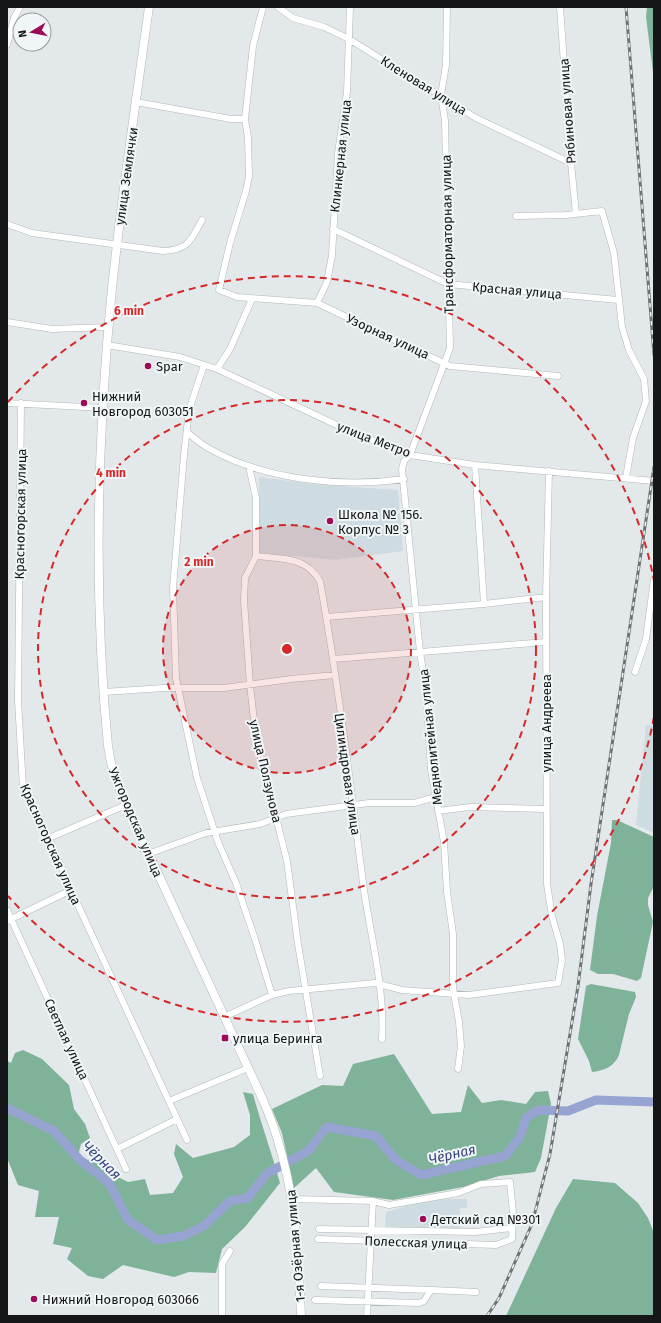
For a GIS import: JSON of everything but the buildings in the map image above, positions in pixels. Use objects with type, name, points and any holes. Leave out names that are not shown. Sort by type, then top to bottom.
[{"type":"main road","name":"улица Землячки","points":[[107,344],[117,246],[149,7]]},
{"type":"main road","name":"Ужгородская улица","points":[[107,344],[98,550],[106,725],[111,763],[126,805],[148,854],[274,1125],[288,1177]]},
{"type":"main road","name":"1-я Озёрная улица","points":[[288,1177],[297,1241],[301,1316]]},
{"type":"street","points":[[7,45],[14,18],[20,7]]},
{"type":"street","points":[[136,102],[231,119],[245,119],[253,46],[263,7]]},
{"type":"street","name":"Кленовая улица","points":[[278,7],[293,18],[324,27],[349,39],[395,66],[411,79],[441,95],[476,118],[571,164]]},
{"type":"street","name":"Клинкерная улица","points":[[317,303],[327,282],[332,255],[338,153],[347,92],[350,7]]},
{"type":"street","name":"Трансформаторная улица","points":[[410,455],[450,348],[445,121],[441,95],[446,65],[447,7]]},
{"type":"street","name":"Рябиновая улица","points":[[560,7],[576,214]]},
{"type":"street","name":"Узорная улица","points":[[245,119],[248,138],[249,176],[246,191],[230,243],[219,290],[236,297],[317,303],[450,366],[558,376]]},
{"type":"street","points":[[516,216],[602,212],[614,253],[622,327],[629,350],[644,379],[646,401],[633,438],[626,477]]},
{"type":"street","points":[[7,224],[32,233],[117,246],[163,251],[179,250],[190,241],[202,220]]},
{"type":"street","name":"Красная улица","points":[[333,229],[448,284],[618,300]]},
{"type":"street","points":[[217,369],[230,349],[252,299]]},
{"type":"street","points":[[7,322],[52,329],[109,327]]},
{"type":"street","name":"улица Метро","points":[[107,344],[180,357],[204,364],[354,433],[410,455],[476,465],[626,477],[654,481]]},
{"type":"street","points":[[204,364],[189,410],[173,588],[176,625],[175,664],[197,778],[215,831],[256,939],[272,995]]},
{"type":"street","points":[[7,403],[104,408]]},
{"type":"street","name":"Красногорская улица","points":[[21,403],[18,700],[22,782],[187,1140]]},
{"type":"street","name":"улица Метро","points":[[188,433],[209,449],[249,466],[321,482],[388,482],[404,479]]},
{"type":"street","name":"Меднолитейная улица","points":[[410,455],[404,461],[402,469],[415,610],[426,690],[431,770],[444,842],[447,892],[453,934],[453,994],[459,1022],[461,1046],[458,1069]]},
{"type":"street","points":[[476,465],[484,604]]},
{"type":"street","name":"улица Ползунова","points":[[249,466],[256,498],[256,556],[246,578],[245,585],[250,685],[256,738],[293,893],[298,944],[320,1076]]},
{"type":"street","name":"улица Андреева","points":[[453,994],[488,994],[499,990],[521,989],[558,983],[558,974],[562,960],[560,944],[552,916],[547,884],[546,597],[549,471]]},
{"type":"street","name":"Цилиндровая улица","points":[[256,556],[304,563],[314,571],[320,581],[333,659],[368,918],[374,940],[380,984],[382,1039]]},
{"type":"street","points":[[635,672],[646,639],[654,579]]},
{"type":"street","points":[[326,617],[484,604],[546,597]]},
{"type":"street","points":[[333,659],[546,642]]},
{"type":"street","points":[[104,692],[179,688],[224,688],[335,675]]},
{"type":"street","points":[[148,854],[215,831],[260,824],[293,812],[386,801],[414,803],[436,797]]},
{"type":"street","points":[[49,838],[126,805]]},
{"type":"street","points":[[438,811],[470,807],[546,809]]},
{"type":"street","points":[[9,920],[71,890]]},
{"type":"street","name":"Светлая улица","points":[[7,910],[9,920],[126,1169]]},
{"type":"street","points":[[224,1017],[272,995],[306,990],[380,984],[402,990],[453,994]]},
{"type":"street","points":[[169,1100],[248,1068]]},
{"type":"street","points":[[117,1150],[177,1119]]},
{"type":"street","points":[[292,1199],[373,1201],[389,1205],[458,1193],[481,1184],[510,1182],[513,1213],[512,1228]]},
{"type":"street","points":[[367,1316],[373,1201]]},
{"type":"street","name":"Полесская улица","points":[[318,1239],[496,1245],[512,1239],[512,1228],[475,1232],[319,1229]]},
{"type":"street","points":[[222,1316],[222,1264],[230,1251]]},
{"type":"street","points":[[322,1286],[476,1292]]},
{"type":"street","points":[[315,1300],[419,1302],[424,1301],[431,1290]]},
{"type":"shaded area","name":"Школа № 156. Корпус № 3","points":[[259,477],[312,484],[398,490],[403,551],[335,560],[260,553]]},
{"type":"shaded area","points":[[646,725],[654,726],[654,833],[636,825]]},
{"type":"shaded area","name":"Детский сад №301","points":[[467,1199],[467,1208],[460,1208],[460,1228],[385,1227],[386,1212],[424,1201]]},
{"type":"green space","points":[[647,7],[654,7],[654,80],[646,17]]},
{"type":"green space","points":[[612,820],[617,820],[654,837],[654,886],[648,898],[648,905],[653,922],[641,978],[637,981],[613,974],[598,974],[590,970],[597,916],[611,843]]},
{"type":"green space","points":[[591,984],[635,992],[636,997],[629,1014],[617,1059],[608,1068],[592,1072],[589,1061],[578,1039],[586,986]]},
{"type":"green space","points":[[23,1050],[42,1059],[69,1085],[74,1109],[85,1124],[90,1138],[81,1144],[78,1156],[88,1160],[98,1156],[116,1176],[128,1182],[145,1179],[150,1195],[173,1193],[183,1177],[174,1154],[176,1144],[193,1158],[234,1147],[250,1135],[250,1115],[243,1092],[253,1094],[280,1183],[245,1227],[222,1249],[216,1273],[189,1272],[174,1277],[123,1265],[103,1279],[88,1276],[67,1259],[72,1248],[53,1244],[59,1217],[35,1217],[39,1191],[18,1185],[7,1158],[7,1061],[11,1063],[15,1053]]},
{"type":"green space","points":[[394,1054],[432,1114],[461,1112],[468,1085],[482,1103],[501,1100],[526,1104],[535,1092],[548,1091],[551,1104],[541,1158],[535,1172],[499,1176],[463,1187],[393,1200],[334,1192],[316,1168],[294,1188],[282,1133],[272,1109],[322,1085],[343,1086],[353,1064]]},
{"type":"green space","points":[[573,1179],[615,1183],[638,1203],[648,1218],[654,1233],[654,1316],[506,1316],[556,1208]]},
{"type":"waterway","name":"Чёрная","points":[[7,1108],[54,1131],[79,1159],[109,1183],[128,1220],[157,1240],[183,1236],[204,1226],[230,1201],[248,1198],[266,1174],[308,1151],[327,1127],[376,1136],[396,1160],[421,1175],[505,1156],[520,1137],[526,1118],[538,1110],[568,1111],[596,1100],[654,1102]]},
{"type":"railway","points":[[626,7],[654,355]]},
{"type":"railway","points":[[487,1316],[499,1298],[532,1224],[550,1154],[578,986],[591,884],[654,467]]},
{"type":"place","name":"Spar","points":[[148,366]]},
{"type":"place","name":"Нижний Новгород 603051","points":[[84,403]]},
{"type":"place","name":"Школа № 156. Корпус № 3","points":[[330,521]]},
{"type":"place","name":"улица Беринга","points":[[225,1038]]},
{"type":"place","name":"Детский сад №301","points":[[423,1219]]},
{"type":"place","name":"Нижний Новгород 603066","points":[[34,1299]]}]
